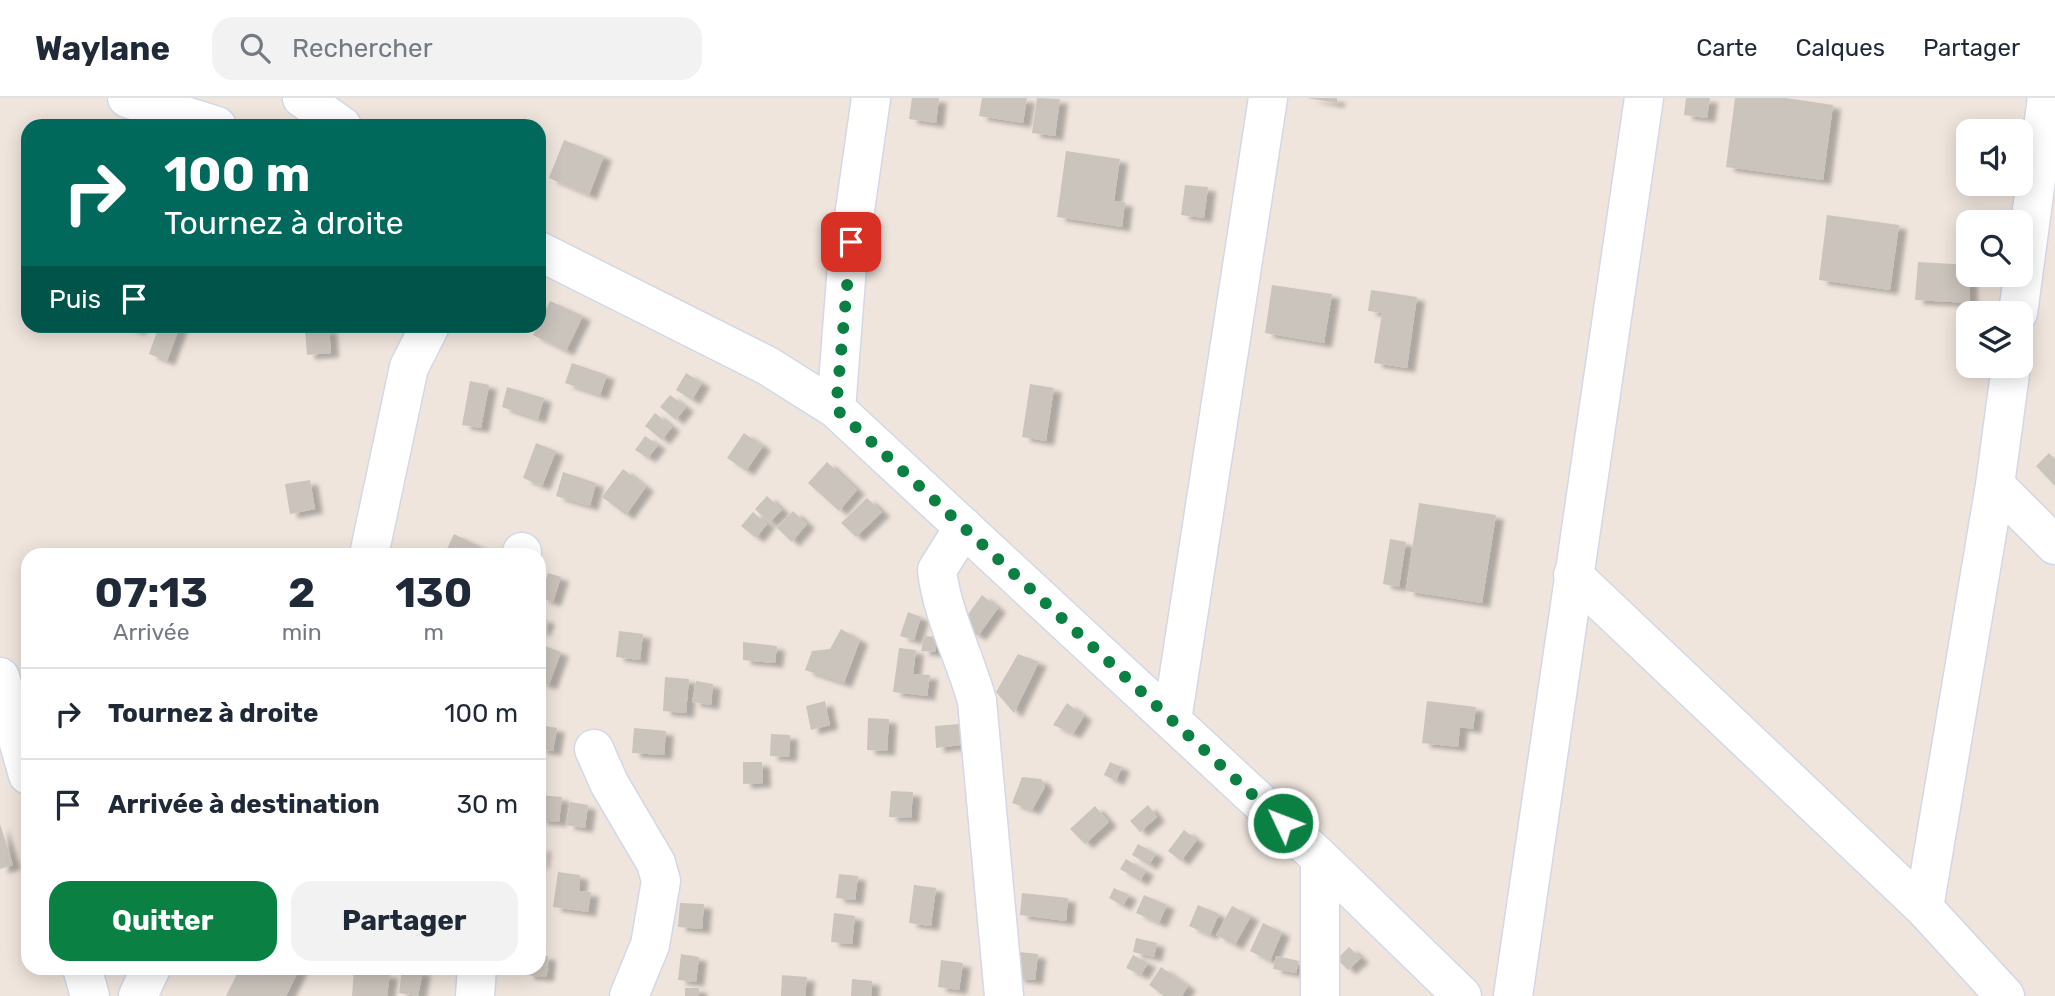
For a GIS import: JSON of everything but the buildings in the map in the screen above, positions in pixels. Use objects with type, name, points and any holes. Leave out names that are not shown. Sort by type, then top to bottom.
[{"type":"street","points":[[127,98],[194,119]]},
{"type":"street","points":[[302,98],[332,119]]},
{"type":"street","points":[[836,409],[847,266],[872,98]]},
{"type":"street","points":[[1172,720],[1268,98]]},
{"type":"street","points":[[1513,996],[1644,98]]},
{"type":"street","points":[[2020,301],[2047,98]]},
{"type":"street","points":[[546,255],[768,366],[836,409],[1320,858],[1462,996]]},
{"type":"street","points":[[370,548],[409,367],[426,333]]},
{"type":"street","points":[[1924,908],[1995,485],[2009,378]]},
{"type":"street","points":[[1995,485],[2055,545]]},
{"type":"street","points":[[964,527],[937,570],[944,606],[968,666],[977,701],[1004,996]]},
{"type":"street","points":[[1573,575],[1924,908],[2005,996]]},
{"type":"street","points":[[0,677],[21,750]]},
{"type":"street","points":[[594,749],[614,791],[656,863],[660,881],[650,945],[629,996]]},
{"type":"street","points":[[1320,858],[1320,996]]},
{"type":"street","points":[[84,975],[90,996]]},
{"type":"street","points":[[138,996],[148,975]]},
{"type":"street","points":[[475,996],[476,975]]},
{"type":"route","points":[[851,242],[836,409],[1283,823]]}]
